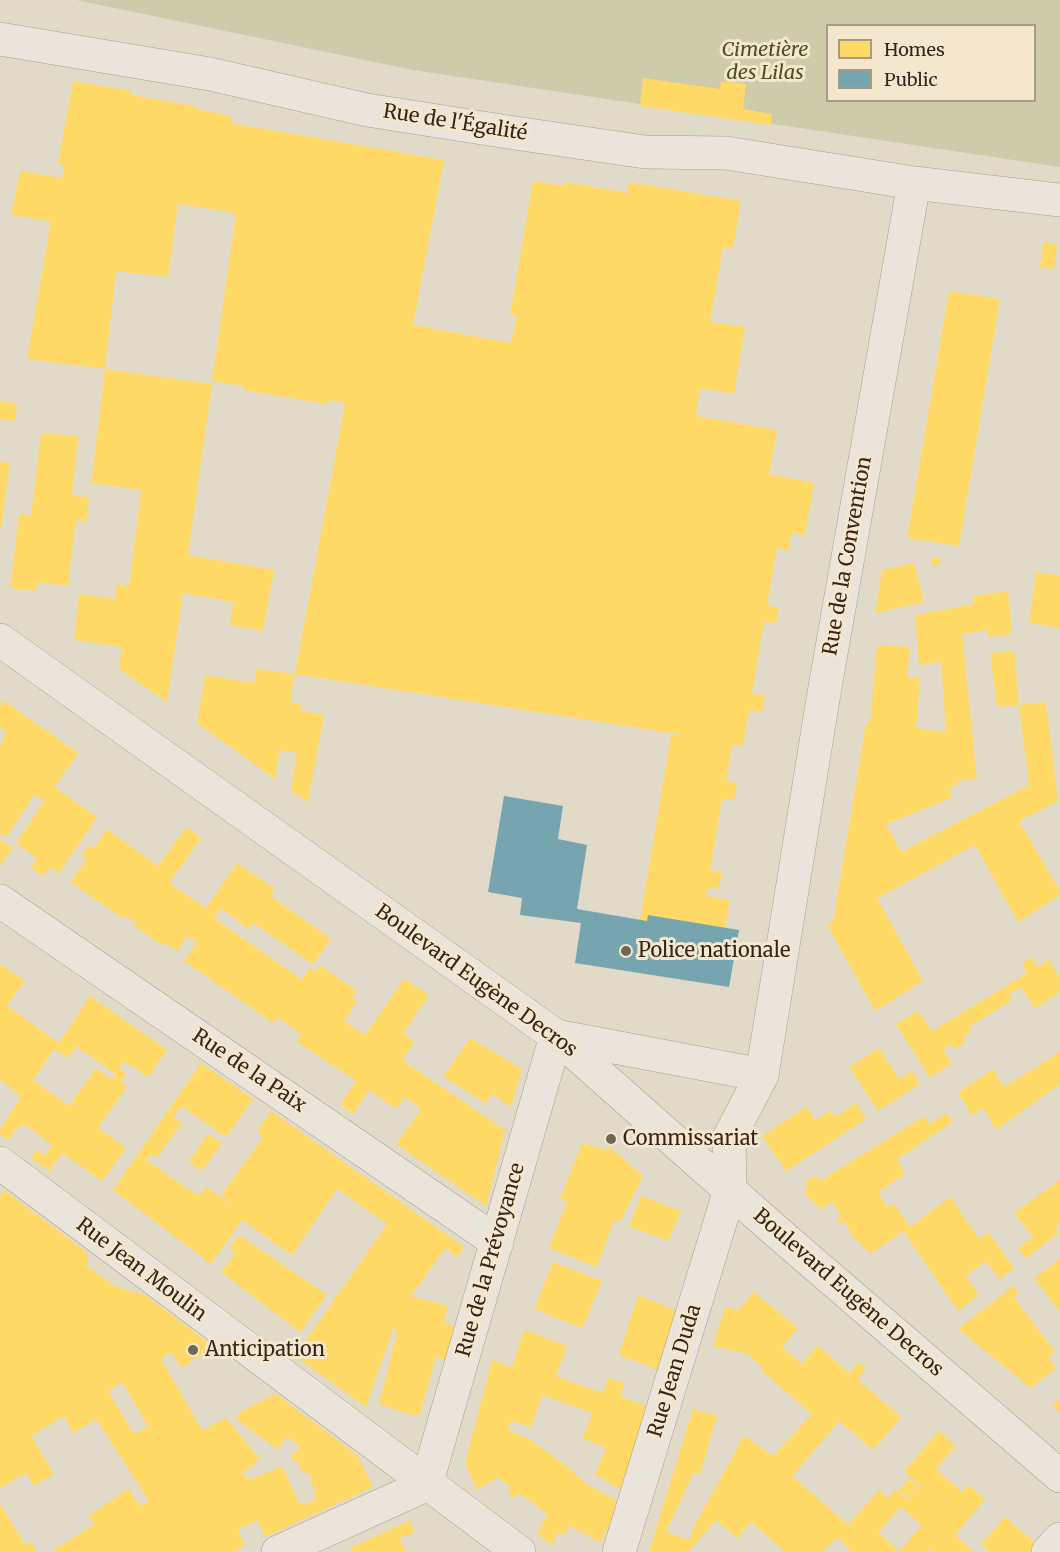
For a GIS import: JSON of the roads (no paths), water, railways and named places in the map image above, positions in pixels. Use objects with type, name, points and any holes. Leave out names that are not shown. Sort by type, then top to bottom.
[{"type":"street","name":"Rue de l'Égalité","points":[[0,39],[210,74],[367,110],[645,152],[726,153],[914,183]]},
{"type":"street","points":[[914,183],[1060,200]]},
{"type":"street","name":"Rue de la Convention","points":[[730,1190],[729,1138],[762,1075],[826,681],[914,183]]},
{"type":"street","name":"Boulevard Eugène Decros","points":[[0,640],[556,1036],[1060,1476]]},
{"type":"street","name":"Rue de la Paix","points":[[0,901],[497,1242]]},
{"type":"street","points":[[556,1036],[762,1075]]},
{"type":"street","name":"Rue de la Prévoyance","points":[[426,1485],[556,1036]]},
{"type":"street","name":"Rue Jean Moulin","points":[[0,1163],[426,1485],[519,1552]]},
{"type":"street","name":"Rue Jean Duda","points":[[620,1552],[730,1190]]},
{"type":"street","points":[[278,1552],[426,1485]]},
{"type":"street","points":[[1048,1552],[1060,1539]]},
{"type":"place","name":"Police nationale","points":[[626,951]]},
{"type":"place","name":"Commissariat","points":[[611,1139]]},
{"type":"place","name":"Anticipation","points":[[193,1350]]},
{"type":"park label","name":"Cimetière des Lilas","points":[[765,62]]}]
